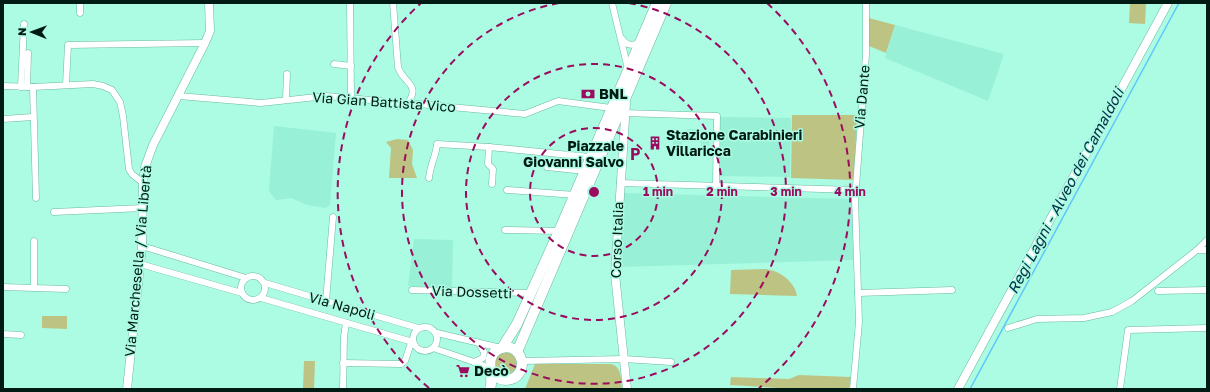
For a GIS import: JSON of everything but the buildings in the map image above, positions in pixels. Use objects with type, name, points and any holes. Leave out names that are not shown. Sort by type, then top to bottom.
[{"type":"main road","points":[[517,352],[612,127],[626,85],[628,69],[657,3]]},
{"type":"main road","points":[[490,389],[492,384],[490,364],[492,356],[502,348],[517,324],[575,195],[611,108],[626,85],[666,3]]},
{"type":"main road","points":[[491,371],[504,385],[519,375],[522,370],[522,361],[517,352],[509,348],[502,348]]},
{"type":"street","points":[[80,3],[80,13]]},
{"type":"street","name":"Via Marchesella / Via Libertà","points":[[127,389],[142,246],[143,183],[150,150],[179,96],[210,31],[209,3]]},
{"type":"street","points":[[350,3],[351,98]]},
{"type":"street","points":[[393,3],[398,67],[401,75],[411,83],[413,89],[412,98],[408,103]]},
{"type":"street","points":[[612,3],[622,39],[628,69]]},
{"type":"street","name":"Via Dante","points":[[853,389],[859,322],[856,190],[866,54],[866,3]]},
{"type":"street","points":[[958,389],[1168,3]]},
{"type":"street","points":[[24,24],[27,87],[34,117],[36,198]]},
{"type":"street","points":[[622,39],[632,45],[640,41]]},
{"type":"street","points":[[66,85],[68,45],[205,43]]},
{"type":"street","points":[[27,87],[28,53]]},
{"type":"street","points":[[334,64],[351,66]]},
{"type":"street","points":[[286,99],[287,74]]},
{"type":"street","name":"Corso Italia","points":[[626,85],[615,274],[627,389]]},
{"type":"street","points":[[3,86],[103,86],[112,90],[120,102],[129,169],[132,174],[143,183]]},
{"type":"street","name":"Via Gian Battista Vico","points":[[179,96],[262,103],[286,99],[326,96],[381,101],[398,106],[408,103],[525,114],[558,101],[611,108]]},
{"type":"street","points":[[624,113],[718,116],[716,186]]},
{"type":"street","points":[[3,119],[34,117]]},
{"type":"street","points":[[612,127],[623,129]]},
{"type":"street","points":[[429,178],[430,166],[436,153],[436,144],[489,147],[590,157]]},
{"type":"street","points":[[489,147],[488,164],[493,169],[492,184]]},
{"type":"street","points":[[547,167],[585,171]]},
{"type":"street","points":[[620,183],[856,190]]},
{"type":"street","points":[[507,190],[575,195]]},
{"type":"street","points":[[54,212],[143,208]]},
{"type":"street","points":[[326,301],[332,217]]},
{"type":"street","points":[[505,230],[559,231]]},
{"type":"street","points":[[1008,328],[1037,319],[1084,318],[1112,312],[1132,301],[1197,250],[1207,240]]},
{"type":"street","points":[[34,241],[34,287]]},
{"type":"street","points":[[140,264],[242,293],[250,300],[261,298],[266,291],[265,283],[256,276],[246,278],[142,246]]},
{"type":"street","points":[[1197,250],[1207,250]]},
{"type":"street","points":[[242,293],[242,283],[246,278]]},
{"type":"street","name":"Via Napoli","points":[[265,283],[418,328]]},
{"type":"street","points":[[3,287],[66,289]]},
{"type":"street","name":"Via Dossetti","points":[[412,290],[531,293]]},
{"type":"street","points":[[858,293],[952,290]]},
{"type":"street","points":[[1158,291],[1207,290]]},
{"type":"street","name":"Via Napoli","points":[[261,298],[412,343]]},
{"type":"street","points":[[343,389],[344,337],[346,323]]},
{"type":"street","points":[[344,363],[401,364],[405,361],[413,336],[418,328],[428,327],[436,333],[480,345],[502,348]]},
{"type":"street","points":[[1120,389],[1128,330],[1207,328]]},
{"type":"street","points":[[412,343],[423,351],[433,348],[437,343],[436,333]]},
{"type":"street","points":[[3,334],[21,335]]},
{"type":"street","points":[[474,362],[483,358],[484,352],[480,345]]},
{"type":"street","points":[[433,348],[474,362],[491,371]]},
{"type":"street","points":[[522,361],[624,359],[671,362]]},
{"type":"shaded area","points":[[1130,3],[1146,3],[1145,24],[1129,23]]},
{"type":"shaded area","points":[[869,18],[895,25],[886,53],[869,46]]},
{"type":"shaded area","points":[[895,25],[1004,54],[988,101],[885,58]]},
{"type":"shaded area","points":[[792,115],[857,115],[854,180],[791,178]]},
{"type":"shaded area","points":[[720,117],[791,118],[790,177],[719,176]]},
{"type":"shaded area","points":[[274,126],[336,133],[330,205],[325,208],[307,205],[291,198],[276,200],[271,194],[269,190]]},
{"type":"shaded area","points":[[687,129],[697,129],[697,134],[710,134],[709,146],[701,146],[701,142],[682,142],[681,146],[673,146],[673,133],[686,134]]},
{"type":"shaded area","points":[[397,139],[408,140],[413,150],[412,164],[417,178],[389,178],[391,148],[386,142]]},
{"type":"shaded area","points":[[623,193],[853,199],[853,260],[620,267]]},
{"type":"shaded area","points":[[414,239],[453,240],[452,287],[408,286]]},
{"type":"shaded area","points":[[766,269],[776,272],[786,278],[793,286],[797,296],[730,294],[731,270]]},
{"type":"shaded area","points":[[42,316],[67,316],[67,329],[42,328]]},
{"type":"shaded area","points":[[506,352],[510,353],[516,359],[516,367],[510,373],[506,374],[502,373],[496,367],[495,363],[496,359],[502,353]]},
{"type":"shaded area","points":[[304,361],[315,361],[314,388],[303,388]]},
{"type":"shaded area","points":[[535,364],[611,364],[619,371],[622,389],[525,389]]},
{"type":"shaded area","points":[[799,375],[851,377],[849,389],[795,389],[730,385],[731,377],[789,379]]},
{"type":"waterway","name":"Regi Lagni - Alveo dei Camaldoli","points":[[970,389],[1179,3]]},
{"type":"place","name":"BNL","points":[[588,94]]},
{"type":"place","name":"Stazione Carabinieri Villaricca","points":[[655,143]]},
{"type":"place","name":"Piazzale Giovanni Salvo","points":[[635,154]]},
{"type":"place","name":"Decò","points":[[463,371]]}]
